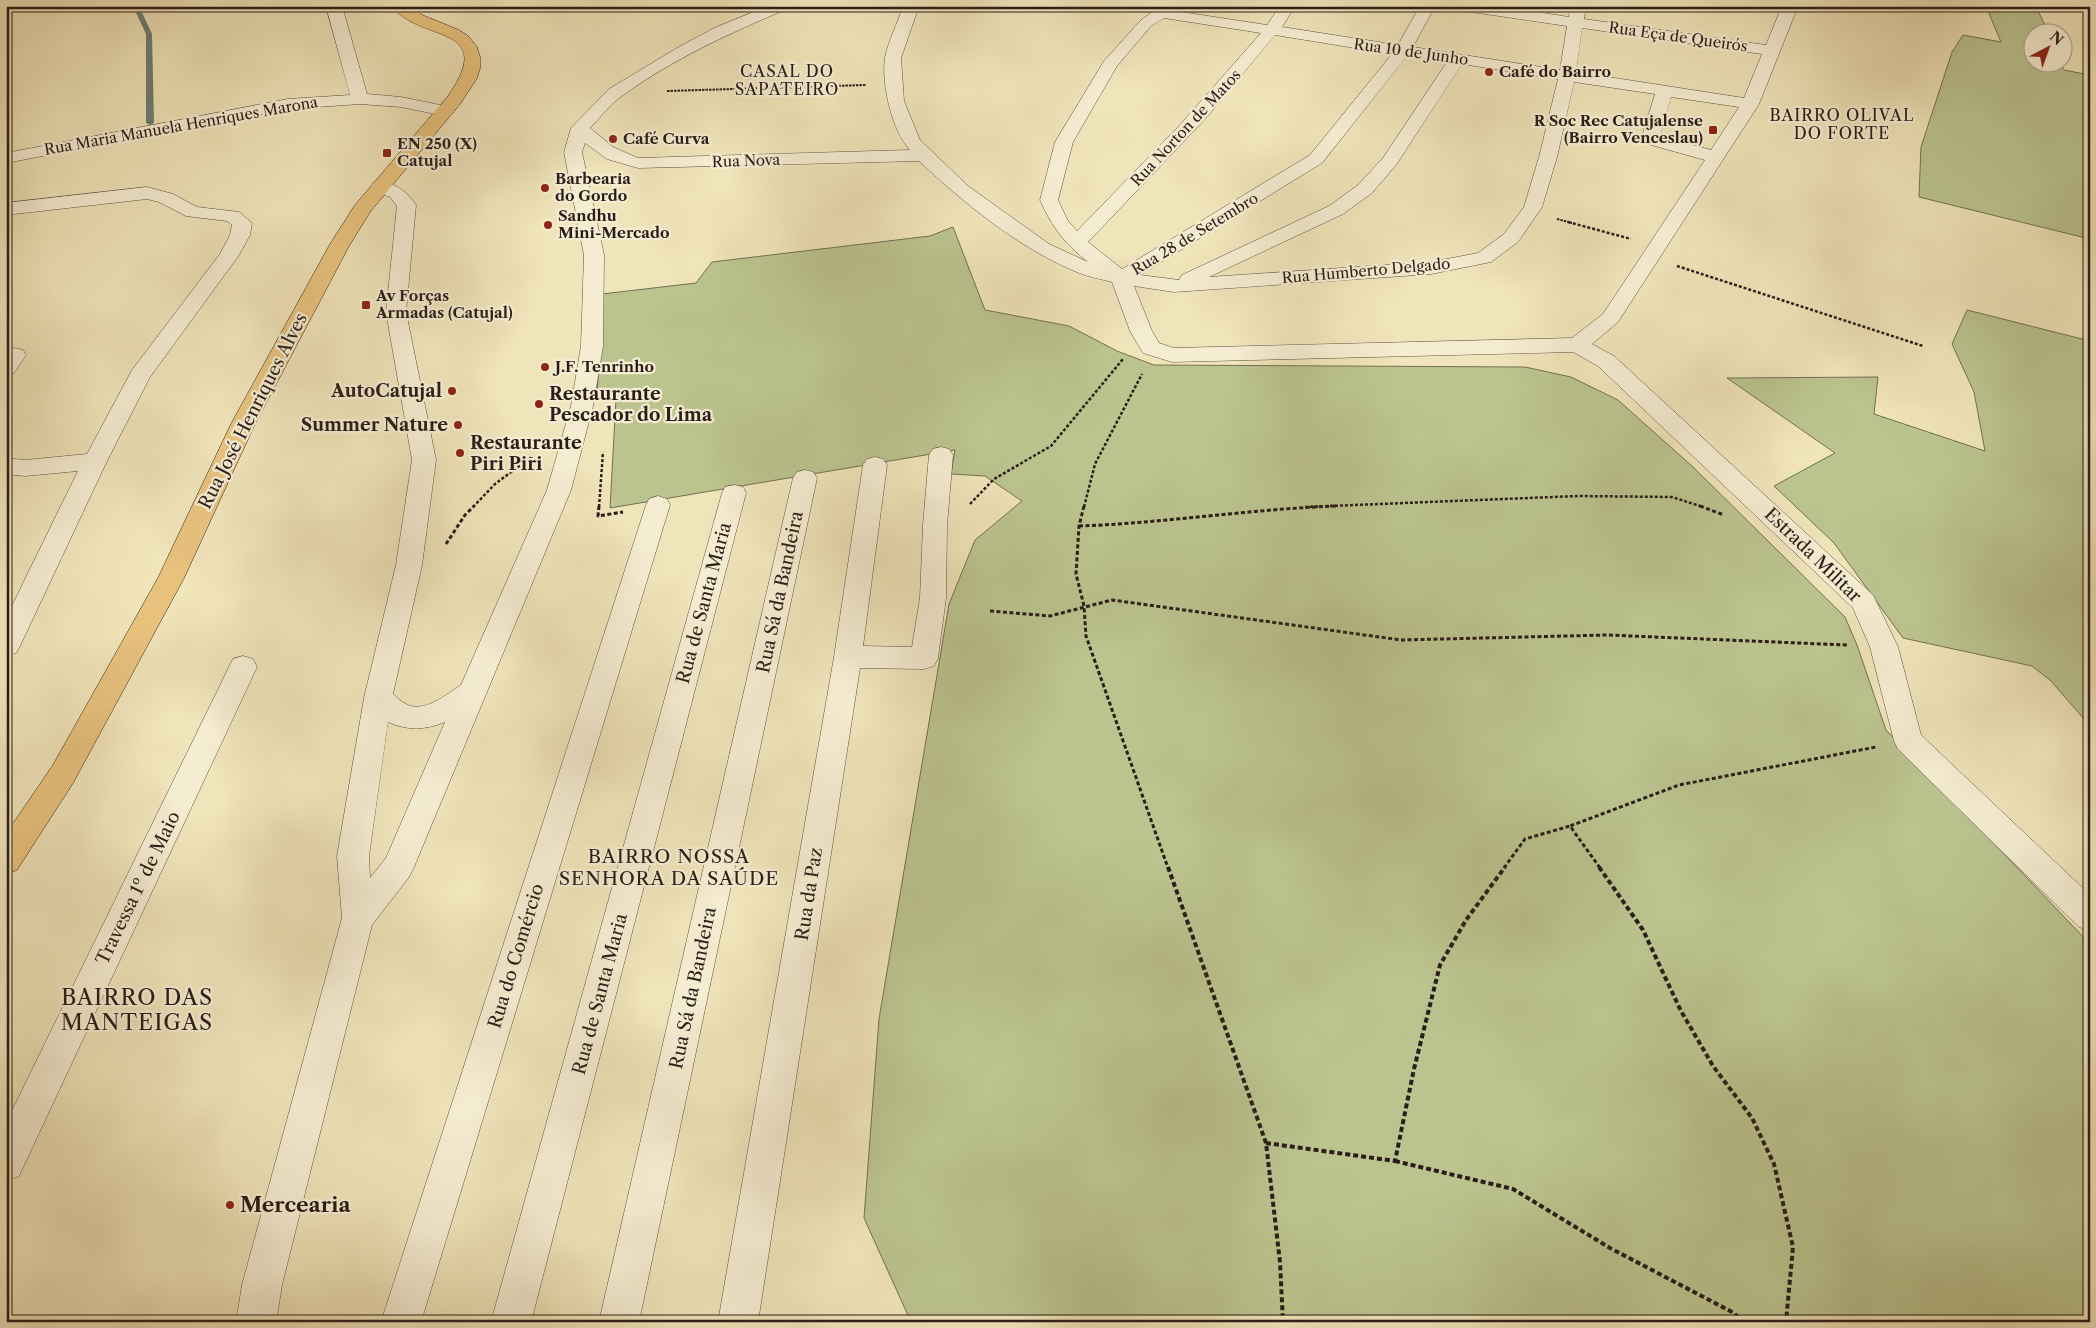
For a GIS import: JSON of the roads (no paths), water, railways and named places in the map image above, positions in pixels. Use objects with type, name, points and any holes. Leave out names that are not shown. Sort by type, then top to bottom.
[{"type":"main road","name":"Rua José Henriques Alves","points":[[6,860],[63,774],[171,578],[252,407],[339,246],[362,209],[460,93],[469,78],[472,68],[472,57],[469,48],[462,39],[453,33],[417,18],[399,6]]},
{"type":"street","points":[[334,6],[360,99]]},
{"type":"street","points":[[358,918],[398,867],[559,490],[568,460],[582,406],[592,346],[594,255],[573,152],[580,128],[615,93],[683,51],[720,30],[782,6]]},
{"type":"street","name":"Rua 28 de Setembro","points":[[911,6],[893,58],[895,101],[912,142],[961,190],[1042,248],[1087,269],[1121,278],[1316,159],[1404,51],[1428,6]]},
{"type":"street","name":"Rua Norton de Matos","points":[[1076,243],[1147,172],[1233,78],[1272,31],[1288,6]]},
{"type":"street","name":"Rua Eça de Queirós","points":[[1465,6],[1576,14],[1772,51]]},
{"type":"street","points":[[1166,10],[1146,23],[1110,64],[1064,142],[1049,200],[1059,222],[1076,243],[1121,278],[1141,331],[1151,348],[1172,355],[1577,345],[1610,318],[1750,104],[1790,6]]},
{"type":"street","name":"Rua 10 de Junho","points":[[1166,10],[1272,31],[1750,104]]},
{"type":"street","name":"Rua Humberto Delgado","points":[[1121,278],[1174,286],[1431,268],[1484,258],[1510,238],[1533,207],[1548,157],[1567,75],[1576,14]]},
{"type":"street","points":[[1174,286],[1336,210],[1365,189],[1390,161],[1457,59]]},
{"type":"street","points":[[1665,90],[1650,139],[1715,157]]},
{"type":"street","name":"Rua Maria Manuela Henriques Marona","points":[[6,158],[288,104],[360,99],[401,102],[445,111]]},
{"type":"street","name":"Rua Nova","points":[[580,128],[594,144],[623,160],[638,163],[924,155]]},
{"type":"street","points":[[256,1322],[262,1285],[358,918],[353,856],[378,698],[409,565],[424,460],[396,312],[408,205],[402,197],[380,187]]},
{"type":"street","points":[[6,209],[147,193],[166,198],[193,212],[232,216],[242,223],[240,235],[224,262],[176,324],[140,375],[95,461],[6,646]]},
{"type":"street","name":"Estrada Militar","points":[[1577,345],[1606,361],[1712,462],[1798,538],[1864,602],[1884,647],[1908,741],[2090,916]]},
{"type":"street","points":[[848,657],[924,658],[933,598],[935,525],[941,455]]},
{"type":"street","points":[[6,466],[25,468],[95,461]]},
{"type":"street","name":"Rua da Paz","points":[[738,1322],[848,657],[875,465]]},
{"type":"street","name":"Rua Sá da Bandeira","points":[[619,1322],[805,478]]},
{"type":"street","name":"Rua de Santa Maria","points":[[510,1322],[734,493]]},
{"type":"street","name":"Rua do Comércio","points":[[401,1322],[658,505]]},
{"type":"street","name":"Travessa 1º de Maio","points":[[6,1163],[244,667]]},
{"type":"street","points":[[378,698],[402,716],[424,717],[444,711],[472,692]]},
{"type":"street","points":[[236,1322],[262,1285]]},
{"type":"waterway","points":[[136,6],[149,34],[150,123]]},
{"type":"place","name":"Café do Bairro","points":[[1489,72]]},
{"type":"place","name":"R Soc Rec Catujalense (Bairro Venceslau)","points":[[1713,130]]},
{"type":"place","name":"Café Curva","points":[[613,139]]},
{"type":"place","name":"EN 250 (X) Catujal","points":[[387,153]]},
{"type":"place","name":"Barbearia do Gordo","points":[[545,188]]},
{"type":"place","name":"Sandhu Mini-Mercado","points":[[548,225]]},
{"type":"place","name":"Av Forças Armadas (Catujal)","points":[[366,305]]},
{"type":"place","name":"J.F. Tenrinho","points":[[545,367]]},
{"type":"place","name":"AutoCatujal","points":[[452,391]]},
{"type":"place","name":"Restaurante Pescador do Lima","points":[[539,404]]},
{"type":"place","name":"Summer Nature","points":[[458,425]]},
{"type":"place","name":"Restaurante Piri Piri","points":[[460,453]]},
{"type":"place","name":"Mercearia","points":[[230,1205]]},
{"type":"district","name":"CASAL DO SAPATEIRO","points":[[787,80]]},
{"type":"district","name":"BAIRRO OLIVAL DO FORTE","points":[[1842,124]]},
{"type":"district","name":"BAIRRO NOSSA SENHORA DA SAÚDE","points":[[669,867]]},
{"type":"district","name":"BAIRRO DAS MANTEIGAS","points":[[137,1010]]}]
